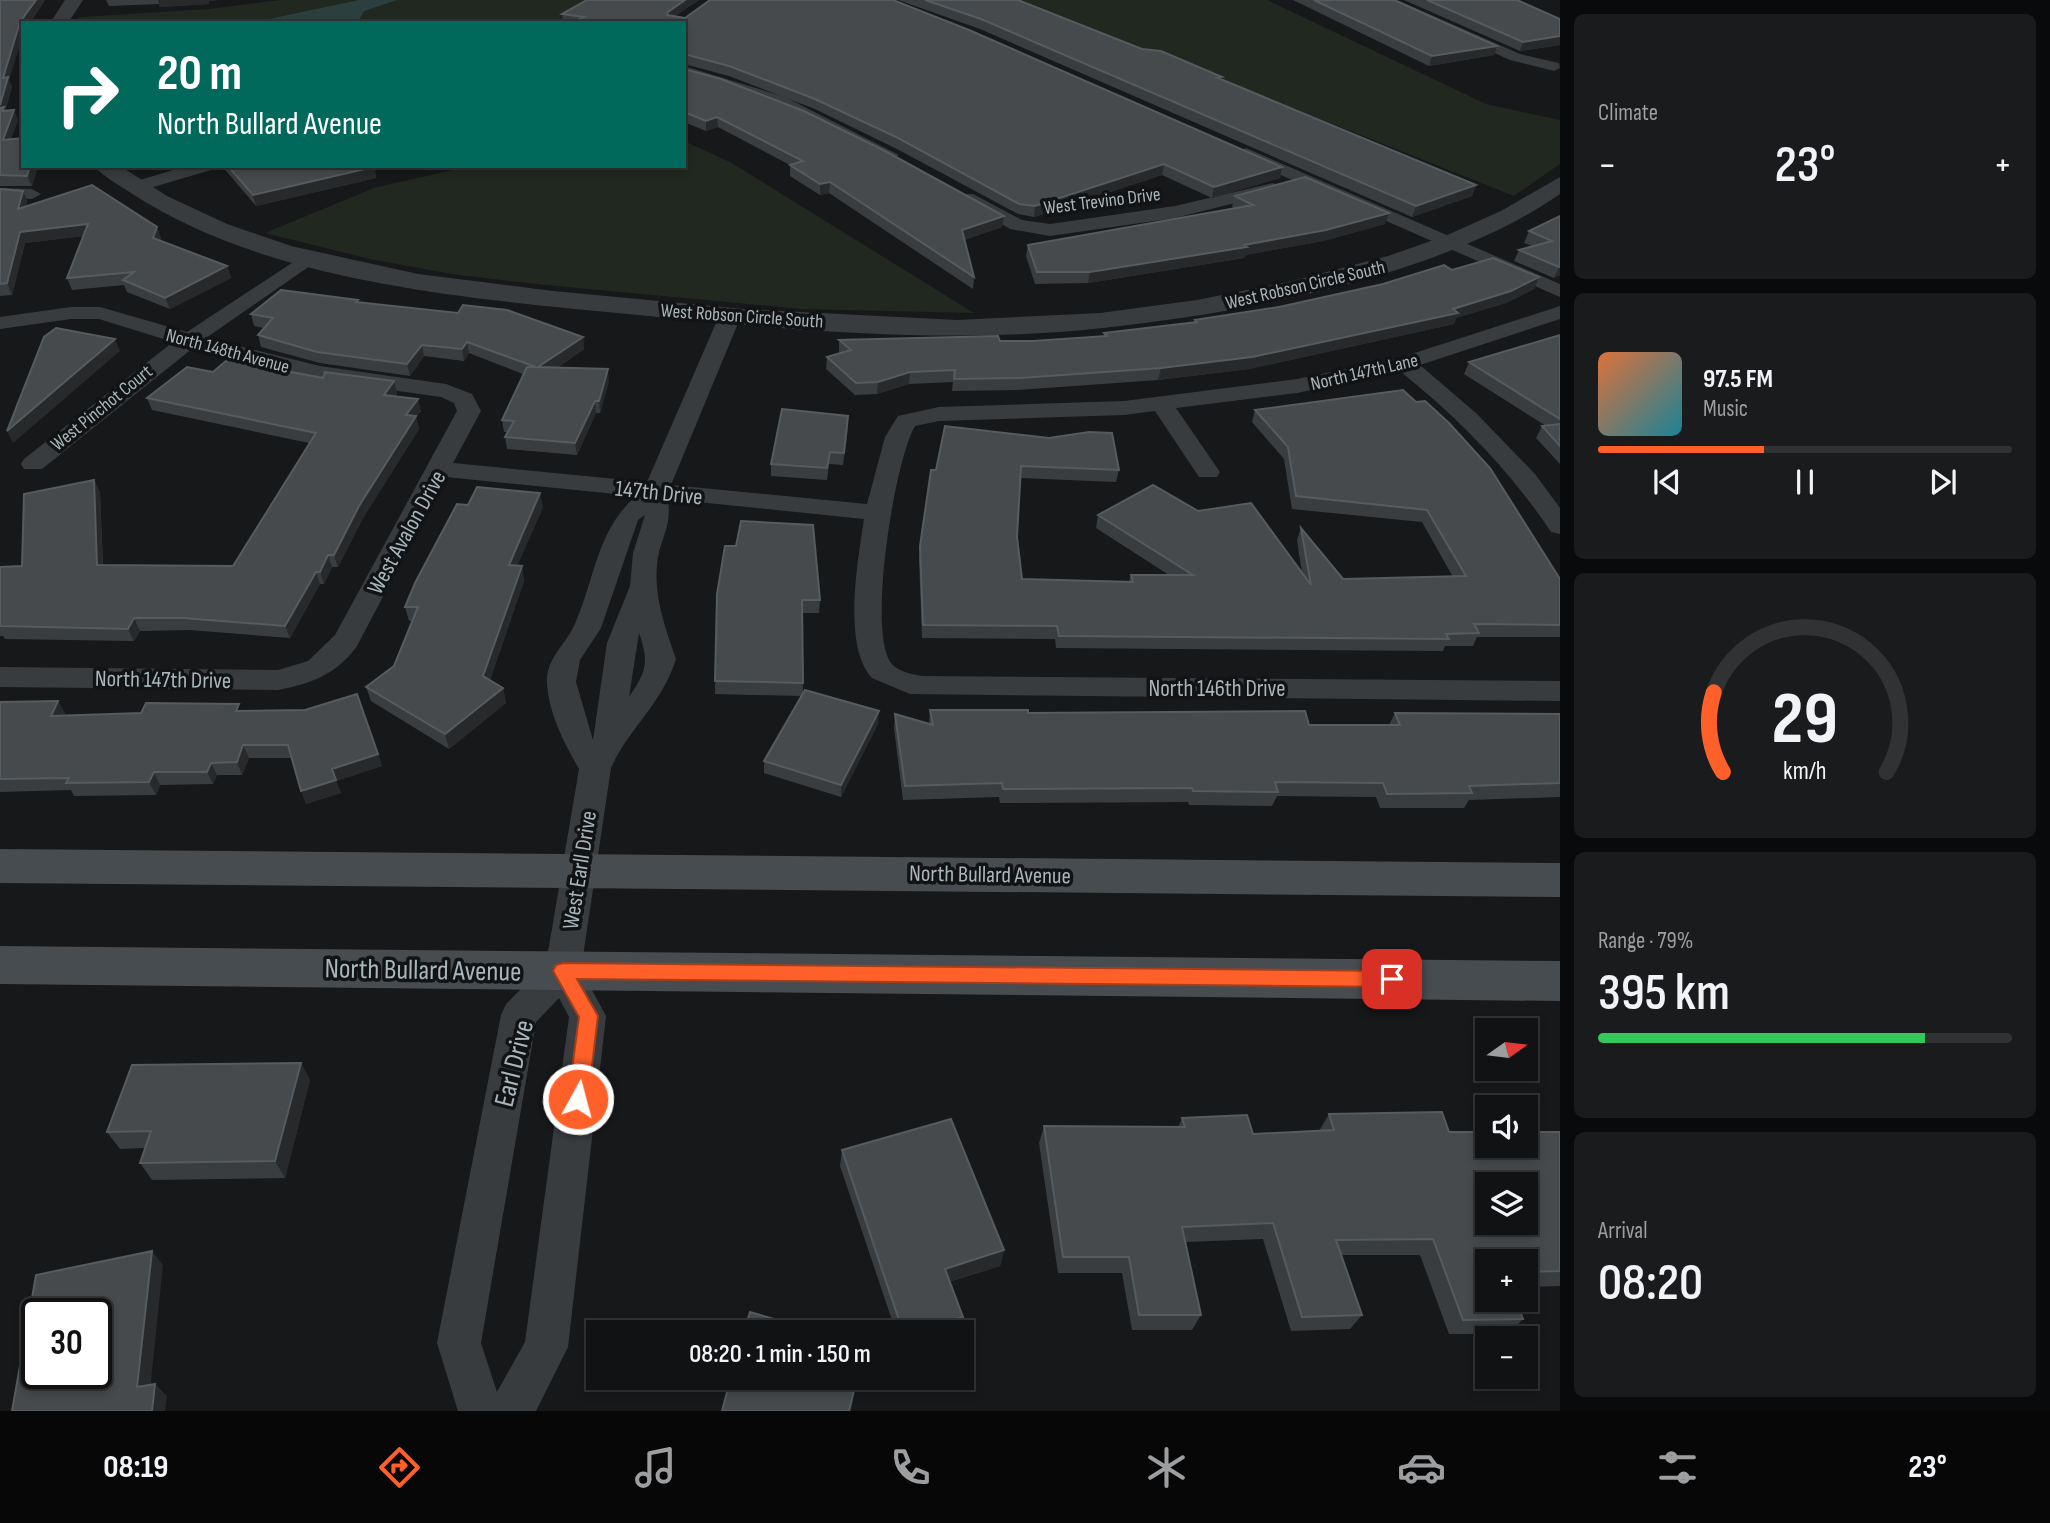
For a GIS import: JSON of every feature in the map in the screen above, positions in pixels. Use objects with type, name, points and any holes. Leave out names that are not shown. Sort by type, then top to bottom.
[{"type":"main road","name":"North Bullard Avenue","points":[[0,866],[1560,880]]},
{"type":"main road","name":"North Bullard Avenue","points":[[0,965],[1560,981]]},
{"type":"street","points":[[60,21],[74,0]]},
{"type":"street","points":[[1385,0],[1515,57],[1554,66]]},
{"type":"street","points":[[686,72],[779,100],[841,128],[902,162]]},
{"type":"street","points":[[1228,145],[1560,291]]},
{"type":"street","name":"West Robson Circle South","points":[[108,168],[133,188],[216,229],[310,257],[446,285],[730,316],[956,328],[1029,326],[1224,304],[1399,262],[1450,243],[1514,214],[1560,184]]},
{"type":"street","points":[[133,188],[198,168]]},
{"type":"street","name":"West Trevino Drive","points":[[950,188],[1017,225],[1050,230],[1175,212],[1304,178]]},
{"type":"street","points":[[0,193],[32,194]]},
{"type":"street","name":"West Pinchot Court","points":[[33,464],[91,413],[185,341],[310,257]]},
{"type":"street","name":"North 147th Lane","points":[[878,513],[894,440],[906,421],[939,414],[1043,413],[1162,404],[1297,386],[1405,363],[1560,312]]},
{"type":"street","name":"North 148th Avenue","points":[[0,323],[100,313],[185,341],[320,373],[457,394]]},
{"type":"street","name":"West Earll Drive","points":[[595,768],[576,738],[568,712],[561,682],[566,659],[587,628],[605,571],[627,517],[655,492],[730,316]]},
{"type":"street","points":[[1405,363],[1490,436],[1520,469],[1560,526]]},
{"type":"street","name":"West Avalon Drive","points":[[323,666],[347,639],[468,418],[467,404],[457,394]]},
{"type":"street","points":[[1162,404],[1208,472]]},
{"type":"street","name":"147th Drive","points":[[440,469],[878,513]]},
{"type":"street","name":"West Earll Drive","points":[[563,971],[595,768],[610,737],[636,710],[653,685],[662,659],[647,615],[643,586],[646,553],[658,520],[655,492]]},
{"type":"street","name":"North 146th Drive","points":[[878,513],[870,570],[871,652],[879,669],[898,680],[922,686],[1560,691]]},
{"type":"street","name":"West Earll Drive","points":[[610,737],[621,643],[643,586]]},
{"type":"street","name":"North 147th Drive","points":[[0,677],[278,680],[301,676],[323,666]]},
{"type":"street","points":[[512,1411],[547,1347],[589,1016],[563,971]]},
{"type":"street","name":"Earl Drive","points":[[481,1411],[459,1343],[519,1015],[563,971]]},
{"type":"shaded area","points":[[280,0],[595,0],[558,21],[77,21],[79,17],[209,9]]},
{"type":"shaded area","points":[[359,0],[397,0],[364,11],[358,21],[259,21]]},
{"type":"shaded area","points":[[1021,0],[1267,0],[1486,104],[1560,120],[1560,164],[1514,196]]},
{"type":"shaded area","points":[[686,142],[730,162],[974,313],[802,309],[536,284],[451,274],[370,259],[265,233],[374,188],[461,168],[686,168]]},
{"type":"building","points":[[0,0],[36,0],[20,22],[3,78],[8,77],[0,105]]},
{"type":"building","points":[[587,0],[685,0],[667,15],[685,18],[710,0],[893,0],[969,30],[1282,167],[1214,187],[1164,164],[1035,206],[1019,204],[898,138],[815,99],[729,66],[686,55],[686,21],[575,21],[584,17],[562,14]]},
{"type":"building","points":[[925,0],[1018,0],[1142,49],[1161,51],[1222,77],[1218,78],[1476,185],[1416,206],[981,19]]},
{"type":"building","points":[[1314,0],[1394,0],[1497,46],[1432,56]]},
{"type":"building","points":[[1427,0],[1517,0],[1560,19],[1560,36],[1523,42]]},
{"type":"building","points":[[686,70],[721,79],[804,111],[885,151],[1004,216],[962,230],[974,277],[830,182],[820,184],[790,165],[803,161],[717,117],[706,121],[686,113]]},
{"type":"building","points":[[4,107],[2,111],[14,110],[3,140],[21,138],[21,168],[29,168],[27,176],[0,175],[0,108]]},
{"type":"building","points":[[230,168],[370,168],[253,195]]},
{"type":"building","points":[[1305,177],[1389,213],[1326,230],[1244,245],[1247,247],[1090,272],[1037,272],[1028,245],[1253,205],[1235,196]]},
{"type":"building","points":[[92,185],[157,227],[153,238],[227,266],[165,298],[123,280],[134,272],[67,278],[88,224],[20,232],[7,283],[0,284],[0,189],[23,191],[18,209]]},
{"type":"building","points":[[1560,216],[1559,267],[1519,250],[1552,241],[1529,231]]},
{"type":"building","points":[[1493,258],[1539,277],[1511,291],[1453,309],[1458,313],[1252,357],[1161,368],[1020,378],[954,379],[955,370],[910,372],[878,382],[856,383],[827,357],[851,350],[839,340],[998,336],[1000,341],[1033,341],[1107,336],[1104,333],[1197,322],[1195,320],[1279,307],[1383,284],[1444,265],[1452,270]]},
{"type":"building","points":[[281,290],[358,300],[356,302],[458,313],[463,305],[507,310],[583,337],[538,367],[608,369],[599,401],[595,401],[575,443],[505,437],[514,421],[502,420],[527,367],[536,367],[467,342],[462,349],[422,345],[407,364],[317,352],[258,335],[273,318],[251,314]]},
{"type":"building","points":[[56,328],[115,339],[7,431],[44,337]]},
{"type":"building","points":[[1560,335],[1560,419],[1469,362]]},
{"type":"building","points":[[227,360],[323,378],[325,372],[394,381],[384,395],[418,399],[406,415],[416,416],[359,506],[334,555],[328,555],[320,572],[316,572],[285,626],[183,618],[134,618],[128,629],[0,626],[0,567],[22,566],[24,494],[94,480],[97,565],[233,566],[316,433],[147,398],[187,367],[213,372]]},
{"type":"building","points":[[1403,390],[1416,402],[1425,401],[1490,468],[1560,579],[1560,625],[1474,624],[1479,633],[1446,634],[1449,639],[1059,636],[1057,626],[923,625],[920,546],[931,470],[936,470],[945,426],[1049,438],[1089,432],[1112,433],[1119,470],[1021,466],[1017,537],[1022,579],[1133,582],[1131,575],[1193,575],[1098,515],[1153,485],[1198,511],[1251,503],[1311,585],[1301,528],[1343,579],[1466,576],[1427,510],[1296,496],[1288,447],[1255,410]]},
{"type":"building","points":[[782,409],[848,416],[844,453],[830,452],[827,468],[771,464]]},
{"type":"building","points":[[1560,424],[1560,446],[1542,426]]},
{"type":"building","points":[[477,487],[540,493],[509,565],[522,566],[483,676],[503,688],[445,734],[366,687],[394,666],[418,607],[405,607],[415,583],[457,504],[468,505]]},
{"type":"building","points":[[741,521],[813,525],[820,600],[802,600],[803,683],[715,681],[717,594],[725,546],[736,546]]},
{"type":"building","points":[[805,690],[879,711],[841,785],[764,761]]},
{"type":"building","points":[[357,694],[378,754],[332,769],[336,780],[301,791],[288,745],[243,745],[237,762],[211,763],[207,772],[154,772],[149,782],[66,783],[69,778],[0,779],[0,702],[58,701],[51,716],[141,713],[146,703],[239,704],[236,711],[305,710]]},
{"type":"building","points":[[930,710],[1028,710],[1028,713],[1305,711],[1309,725],[1400,725],[1395,713],[1560,714],[1560,783],[1469,786],[1472,793],[1387,794],[1383,783],[1275,782],[1278,792],[1193,791],[1192,788],[1003,789],[1002,783],[905,786],[895,714],[933,725]]},
{"type":"building","points":[[301,1063],[275,1161],[140,1163],[151,1131],[107,1132],[132,1065]]},
{"type":"building","points":[[1442,1112],[1449,1132],[1475,1132],[1475,1158],[1538,1158],[1538,1132],[1560,1132],[1560,1271],[1538,1272],[1538,1249],[1475,1249],[1475,1312],[1520,1312],[1523,1319],[1463,1320],[1433,1239],[1336,1240],[1362,1315],[1302,1317],[1273,1223],[1182,1227],[1201,1315],[1139,1315],[1129,1257],[1063,1257],[1044,1126],[1185,1127],[1182,1118],[1247,1115],[1253,1134],[1334,1130],[1329,1114]]},
{"type":"building","points":[[951,1119],[1004,1250],[945,1269],[963,1317],[953,1320],[899,1320],[842,1150]]},
{"type":"building","points":[[152,1251],[137,1387],[155,1384],[152,1411],[12,1411],[21,1360],[21,1389],[112,1389],[112,1298],[32,1298],[36,1275]]},
{"type":"building","points":[[750,1312],[778,1320],[748,1320]]},
{"type":"building","points":[[728,1390],[854,1390],[849,1411],[722,1411]]},
{"type":"route","points":[[578,1099],[589,1016],[563,971],[1392,979]]}]
